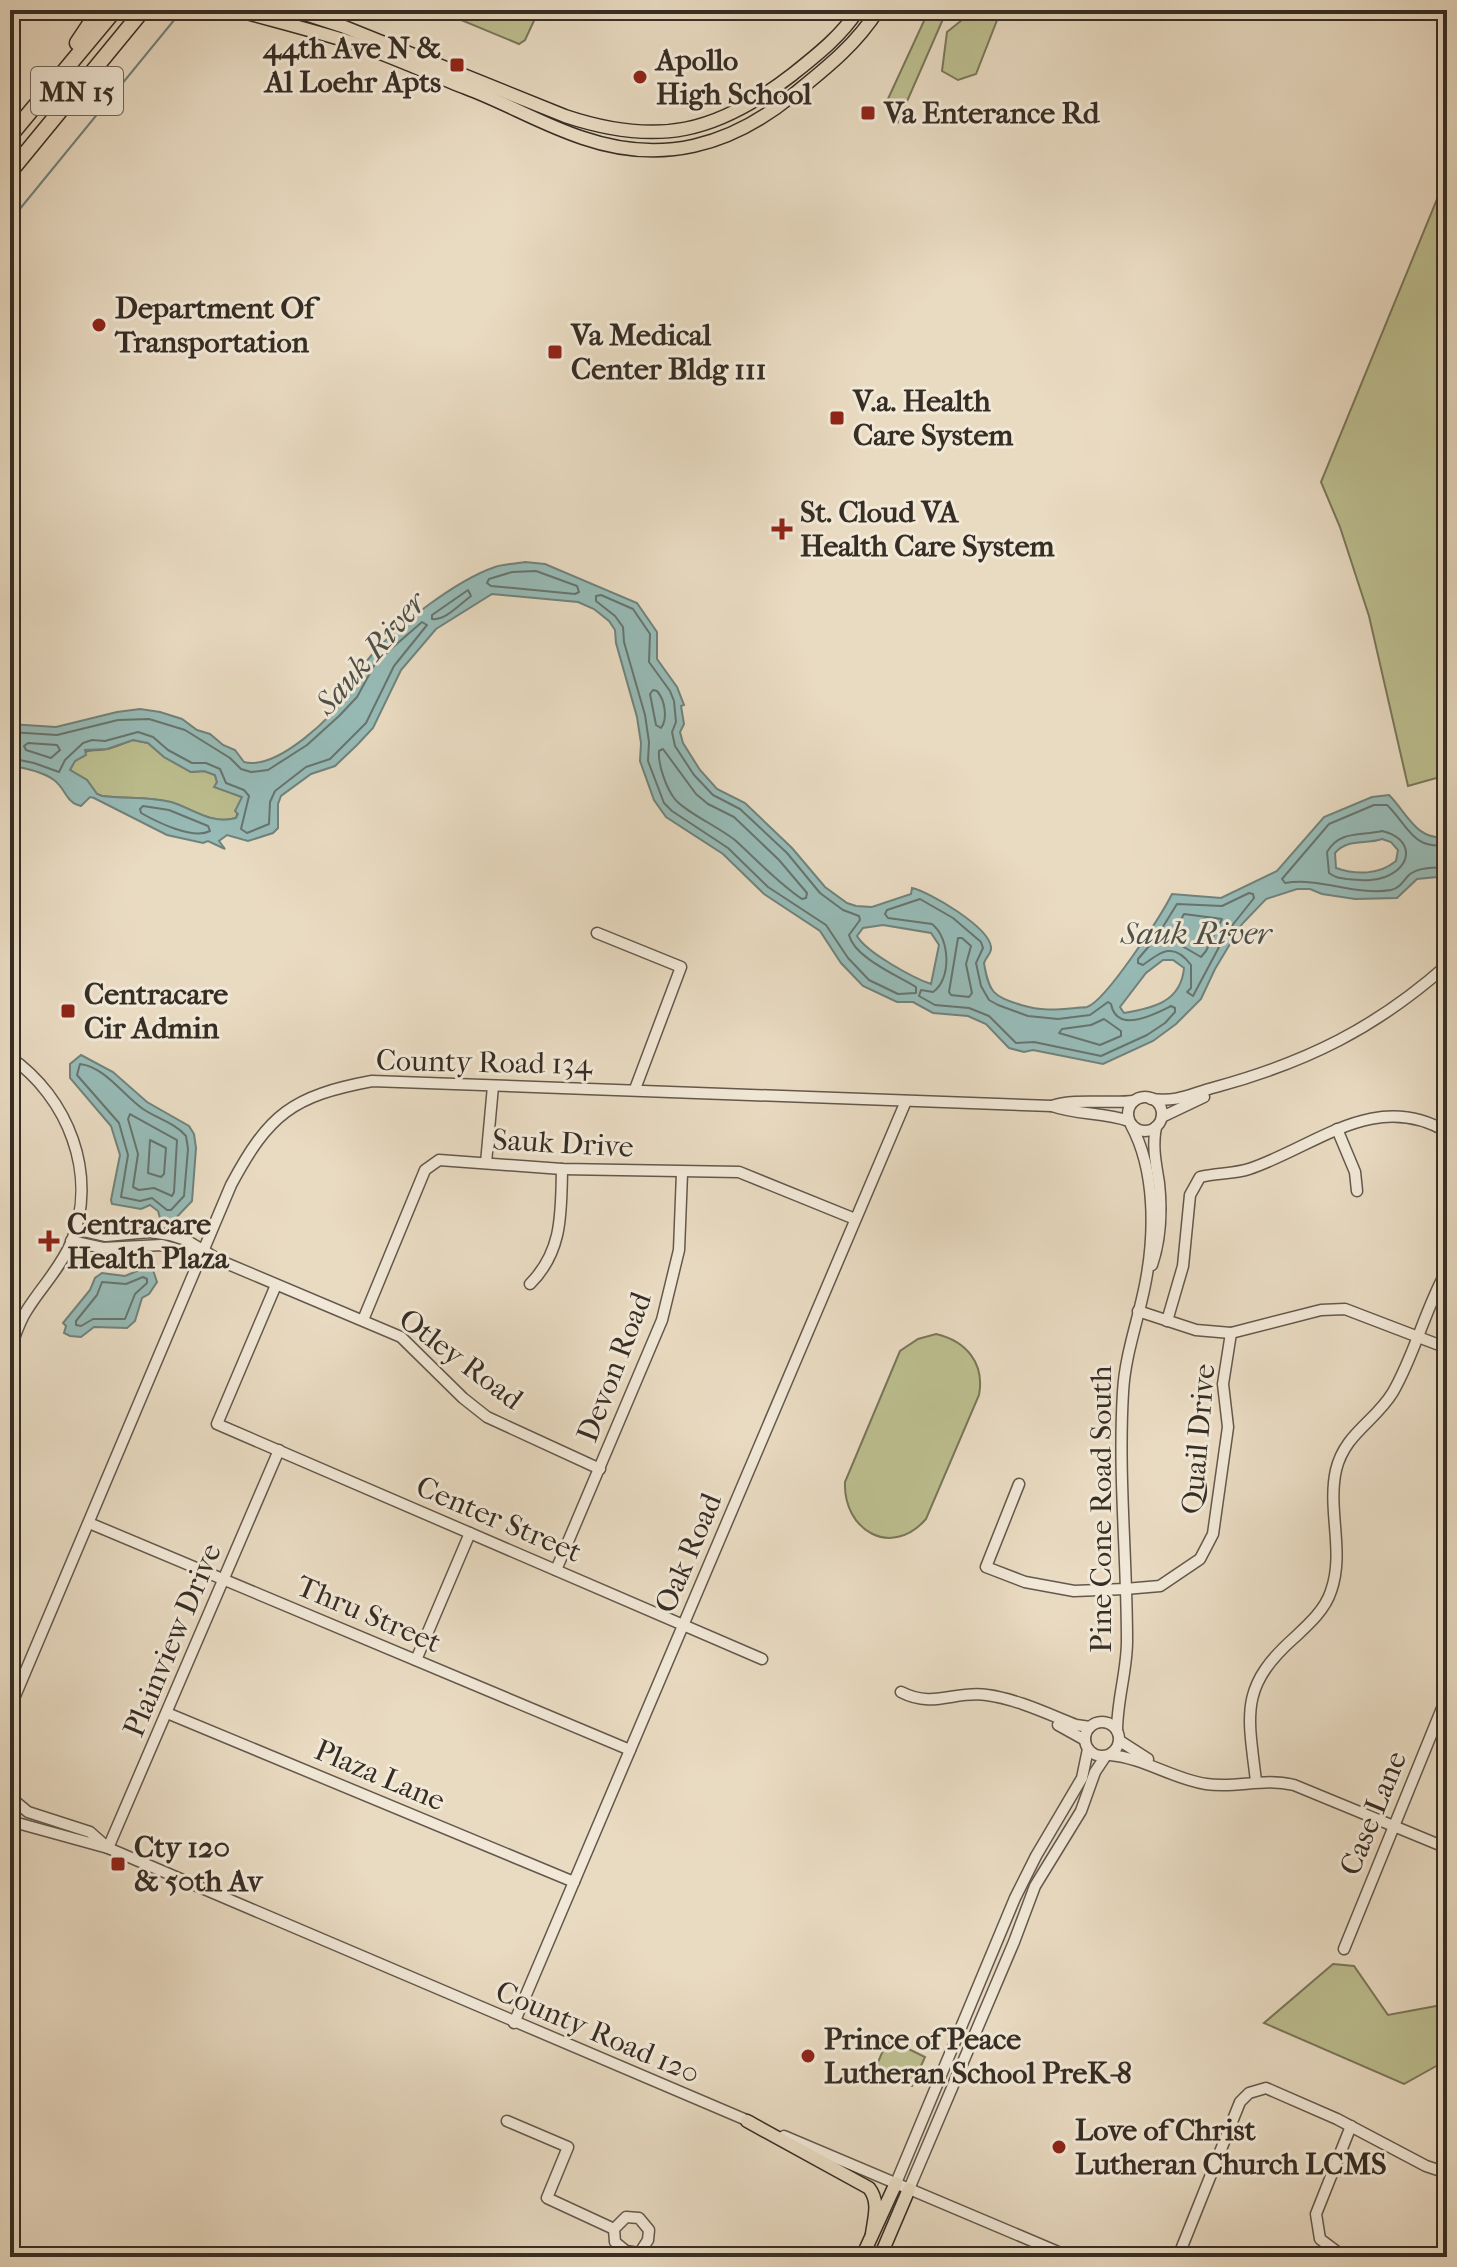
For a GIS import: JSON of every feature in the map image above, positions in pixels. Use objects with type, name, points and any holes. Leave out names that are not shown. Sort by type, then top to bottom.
[{"type":"highway","points":[[10,136],[99,10]]},
{"type":"highway","name":"MN 15","points":[[10,136],[115,10]]},
{"type":"highway","name":"MN 15","points":[[10,172],[143,10]]},
{"type":"main road","points":[[236,10],[352,43],[594,126],[638,132],[704,126],[755,102],[834,41],[858,10]]},
{"type":"main road","points":[[293,10],[342,26],[583,138],[613,147],[660,150],[692,147],[738,132],[771,113],[843,55],[878,10]]},
{"type":"main road","points":[[747,2121],[869,2188],[876,2205],[872,2234]]},
{"type":"main road","points":[[862,2257],[896,2183]]},
{"type":"main road","points":[[880,2257],[909,2189]]},
{"type":"street","points":[[597,933],[681,967],[635,1089]]},
{"type":"street","points":[[1246,1079],[1142,1131],[1130,1123],[1128,1112],[1134,1101],[1142,1097],[1177,1101],[1292,1063],[1350,1037],[1392,1011],[1447,965]]},
{"type":"street","points":[[10,1057],[46,1089],[77,1150],[81,1178],[80,1207],[71,1241],[53,1278],[28,1308],[10,1350]]},
{"type":"street","name":"County Road 134","points":[[10,1738],[12,1704],[231,1185],[252,1146],[275,1120],[297,1104],[336,1088],[372,1081],[1052,1106],[1066,1111],[1109,1115],[1130,1123]]},
{"type":"street","points":[[486,1163],[493,1086]]},
{"type":"street","points":[[1151,1099],[1161,1108],[1159,1122]]},
{"type":"street","name":"Oak Road","points":[[514,2023],[906,1101]]},
{"type":"street","name":"County Road 134","points":[[1052,1106],[1064,1101],[1096,1104],[1134,1101]]},
{"type":"street","points":[[1167,1321],[1183,1266],[1190,1195],[1200,1177],[1251,1168],[1366,1118],[1388,1117],[1428,1122],[1447,1132]]},
{"type":"street","name":"Pine Cone Road South","points":[[1118,1736],[1127,1643],[1123,1398],[1127,1356],[1157,1249],[1160,1227],[1153,1149],[1159,1122]]},
{"type":"street","name":"Pine Cone Road South","points":[[1130,1123],[1142,1150],[1148,1186],[1149,1246],[1145,1285]]},
{"type":"street","points":[[1337,1129],[1355,1172],[1357,1191]]},
{"type":"street","name":"Sauk Drive","points":[[363,1320],[425,1170],[439,1160],[562,1169],[739,1172],[855,1219]]},
{"type":"street","points":[[530,1284],[546,1267],[561,1223],[562,1169]]},
{"type":"street","name":"Devon Road","points":[[556,1570],[662,1320],[679,1250],[682,1173]]},
{"type":"street","points":[[75,1229],[106,1236],[150,1232],[170,1235],[186,1240],[204,1252]]},
{"type":"street","points":[[71,1241],[103,1248],[162,1245],[183,1251],[204,1252]]},
{"type":"street","name":"Otley Road","points":[[204,1252],[401,1337],[463,1398],[487,1417],[600,1469]]},
{"type":"street","points":[[1256,1781],[1249,1719],[1253,1690],[1269,1660],[1324,1607],[1336,1566],[1333,1490],[1337,1467],[1355,1432],[1392,1394],[1447,1270]]},
{"type":"street","name":"Center Street","points":[[276,1285],[217,1424],[762,1659]]},
{"type":"street","points":[[1138,1311],[1206,1332],[1231,1333],[1333,1309],[1353,1311],[1447,1348]]},
{"type":"street","name":"Quail Drive","points":[[1019,1484],[986,1567],[1025,1582],[1074,1591],[1160,1586],[1200,1559],[1213,1534],[1228,1427],[1223,1384],[1232,1344],[1231,1333]]},
{"type":"street","name":"Plainview Drive","points":[[108,1848],[279,1450]]},
{"type":"street","name":"Thru Street","points":[[89,1523],[630,1750]]},
{"type":"street","points":[[416,1660],[470,1533]]},
{"type":"street","name":"Pine Cone Road South","points":[[1102,1722],[1111,1714],[1122,1687]]},
{"type":"street","points":[[901,1692],[926,1701],[978,1694],[1017,1703],[1082,1727],[1102,1722],[1112,1725],[1130,1749],[1174,1774]]},
{"type":"street","name":"Case Lane","points":[[1344,1949],[1447,1696]]},
{"type":"street","points":[[1017,1703],[1086,1744],[1095,1755],[1133,1759],[1197,1782],[1219,1785],[1278,1781],[1294,1785],[1447,1848]]},
{"type":"street","name":"Plaza Lane","points":[[167,1713],[574,1882]]},
{"type":"street","points":[[896,2183],[1015,1898],[1082,1778],[1090,1727]]},
{"type":"street","points":[[909,2189],[1035,1886],[1081,1811],[1095,1772],[1117,1749],[1118,1736]]},
{"type":"street","name":"County Road 120","points":[[10,1797],[28,1812],[90,1832],[108,1848]]},
{"type":"street","name":"County Road 120","points":[[10,1821],[108,1848],[1070,2257]]},
{"type":"street","points":[[1178,2257],[1240,2102],[1249,2093],[1266,2088],[1351,2126],[1426,2166],[1447,2173]]},
{"type":"street","points":[[507,2121],[568,2147],[547,2198],[614,2229]]},
{"type":"street","points":[[1351,2126],[1316,2214],[1320,2239],[1340,2254],[1352,2257]]},
{"type":"street","points":[[626,2217],[639,2218],[646,2224],[648,2240],[638,2255],[620,2248],[615,2242],[614,2229],[626,2217]]},
{"type":"green space","points":[[437,10],[539,10],[525,40],[519,44]]},
{"type":"green space","points":[[929,10],[947,10],[898,122],[887,101]]},
{"type":"green space","points":[[969,10],[1001,10],[976,74],[958,80],[942,71],[947,32],[967,16]]},
{"type":"green space","points":[[1442,187],[1447,188],[1447,775],[1408,786],[1369,616],[1340,527],[1321,482]]},
{"type":"green space","points":[[133,740],[148,743],[164,757],[191,772],[204,771],[215,775],[215,787],[242,797],[236,818],[210,818],[162,800],[102,796],[87,780],[70,770],[78,756],[85,752],[108,749]]},
{"type":"green space","points":[[936,1334],[956,1342],[971,1355],[979,1373],[979,1395],[926,1519],[912,1531],[898,1537],[884,1538],[872,1534],[852,1514],[846,1499],[845,1482],[900,1351],[918,1339]]},
{"type":"green space","points":[[1333,1964],[1354,1966],[1388,2015],[1447,2004],[1447,2060],[1404,2084],[1264,2023]]},
{"type":"green space","points":[[888,2039],[925,2057],[912,2086],[875,2069]]},
{"type":"water","name":"Sauk River","points":[[525,562],[545,564],[637,603],[657,632],[657,659],[677,687],[684,705],[681,706],[684,724],[680,732],[683,743],[717,789],[745,803],[792,848],[825,887],[847,903],[872,907],[911,894],[912,888],[958,912],[988,939],[991,949],[984,963],[988,981],[998,996],[1012,1002],[1041,1009],[1087,1007],[1120,974],[1172,894],[1221,898],[1277,871],[1324,817],[1372,797],[1389,795],[1420,830],[1428,835],[1447,837],[1447,876],[1417,879],[1397,898],[1355,899],[1297,889],[1266,899],[1242,924],[1201,999],[1153,1041],[1103,1064],[1009,1048],[986,1024],[968,1016],[933,1013],[913,1002],[897,1002],[863,986],[841,963],[820,931],[764,894],[723,854],[666,817],[654,800],[640,761],[637,717],[615,630],[594,609],[578,602],[492,594],[436,629],[401,670],[373,728],[335,766],[311,774],[281,796],[278,828],[273,833],[248,841],[227,835],[219,841],[225,849],[208,841],[203,843],[167,835],[94,798],[90,797],[81,806],[69,799],[49,777],[10,765],[10,724],[56,727],[140,709],[182,719],[235,750],[244,762],[257,763],[272,758],[304,739],[333,713],[352,689],[370,657],[411,618],[480,573],[498,566]],"holes":[[[133,740],[148,743],[164,757],[191,772],[204,771],[215,775],[217,782],[214,787],[242,797],[235,811],[238,814],[236,818],[211,818],[162,800],[97,794],[87,780],[70,770],[75,761],[86,755],[85,750],[107,749]],[[1376,841],[1391,842],[1398,850],[1396,861],[1382,869],[1367,872],[1336,868],[1335,853],[1340,848]],[[883,925],[931,933],[939,945],[931,984],[870,949],[857,936],[863,928]],[[1163,960],[1173,960],[1184,968],[1182,979],[1171,996],[1155,1006],[1124,1013],[1120,1007],[1146,973]]]},
{"type":"water","points":[[81,1055],[113,1072],[147,1102],[189,1126],[194,1134],[196,1148],[192,1201],[173,1221],[160,1218],[158,1211],[150,1205],[141,1209],[112,1204],[120,1155],[111,1126],[70,1078],[70,1064]]},
{"type":"water","points":[[142,1269],[153,1270],[157,1282],[142,1298],[135,1321],[127,1328],[94,1327],[81,1337],[64,1333],[66,1326],[63,1323],[90,1290],[95,1278],[102,1273],[125,1276]]},
{"type":"waterway","points":[[10,221],[175,19]]},
{"type":"place","name":"44th Ave N & Al Loehr Apts","points":[[457,65]]},
{"type":"place","name":"Apollo High School","points":[[640,77]]},
{"type":"place","name":"Va Enterance Rd","points":[[868,113]]},
{"type":"place","name":"Department Of Transportation","points":[[99,325]]},
{"type":"place","name":"Va Medical Center Bldg 111","points":[[555,352]]},
{"type":"place","name":"V.a. Health Care System","points":[[837,418]]},
{"type":"place","name":"St. Cloud VA Health Care System","points":[[782,529]]},
{"type":"place","name":"Centracare Cir Admin","points":[[68,1011]]},
{"type":"place","name":"Centracare Health Plaza","points":[[49,1241]]},
{"type":"place","name":"Cty 120 & 50th Av","points":[[118,1864]]},
{"type":"place","name":"Prince of Peace Lutheran School PreK-8","points":[[808,2056]]},
{"type":"place","name":"Love of Christ Lutheran Church LCMS","points":[[1059,2147]]}]
